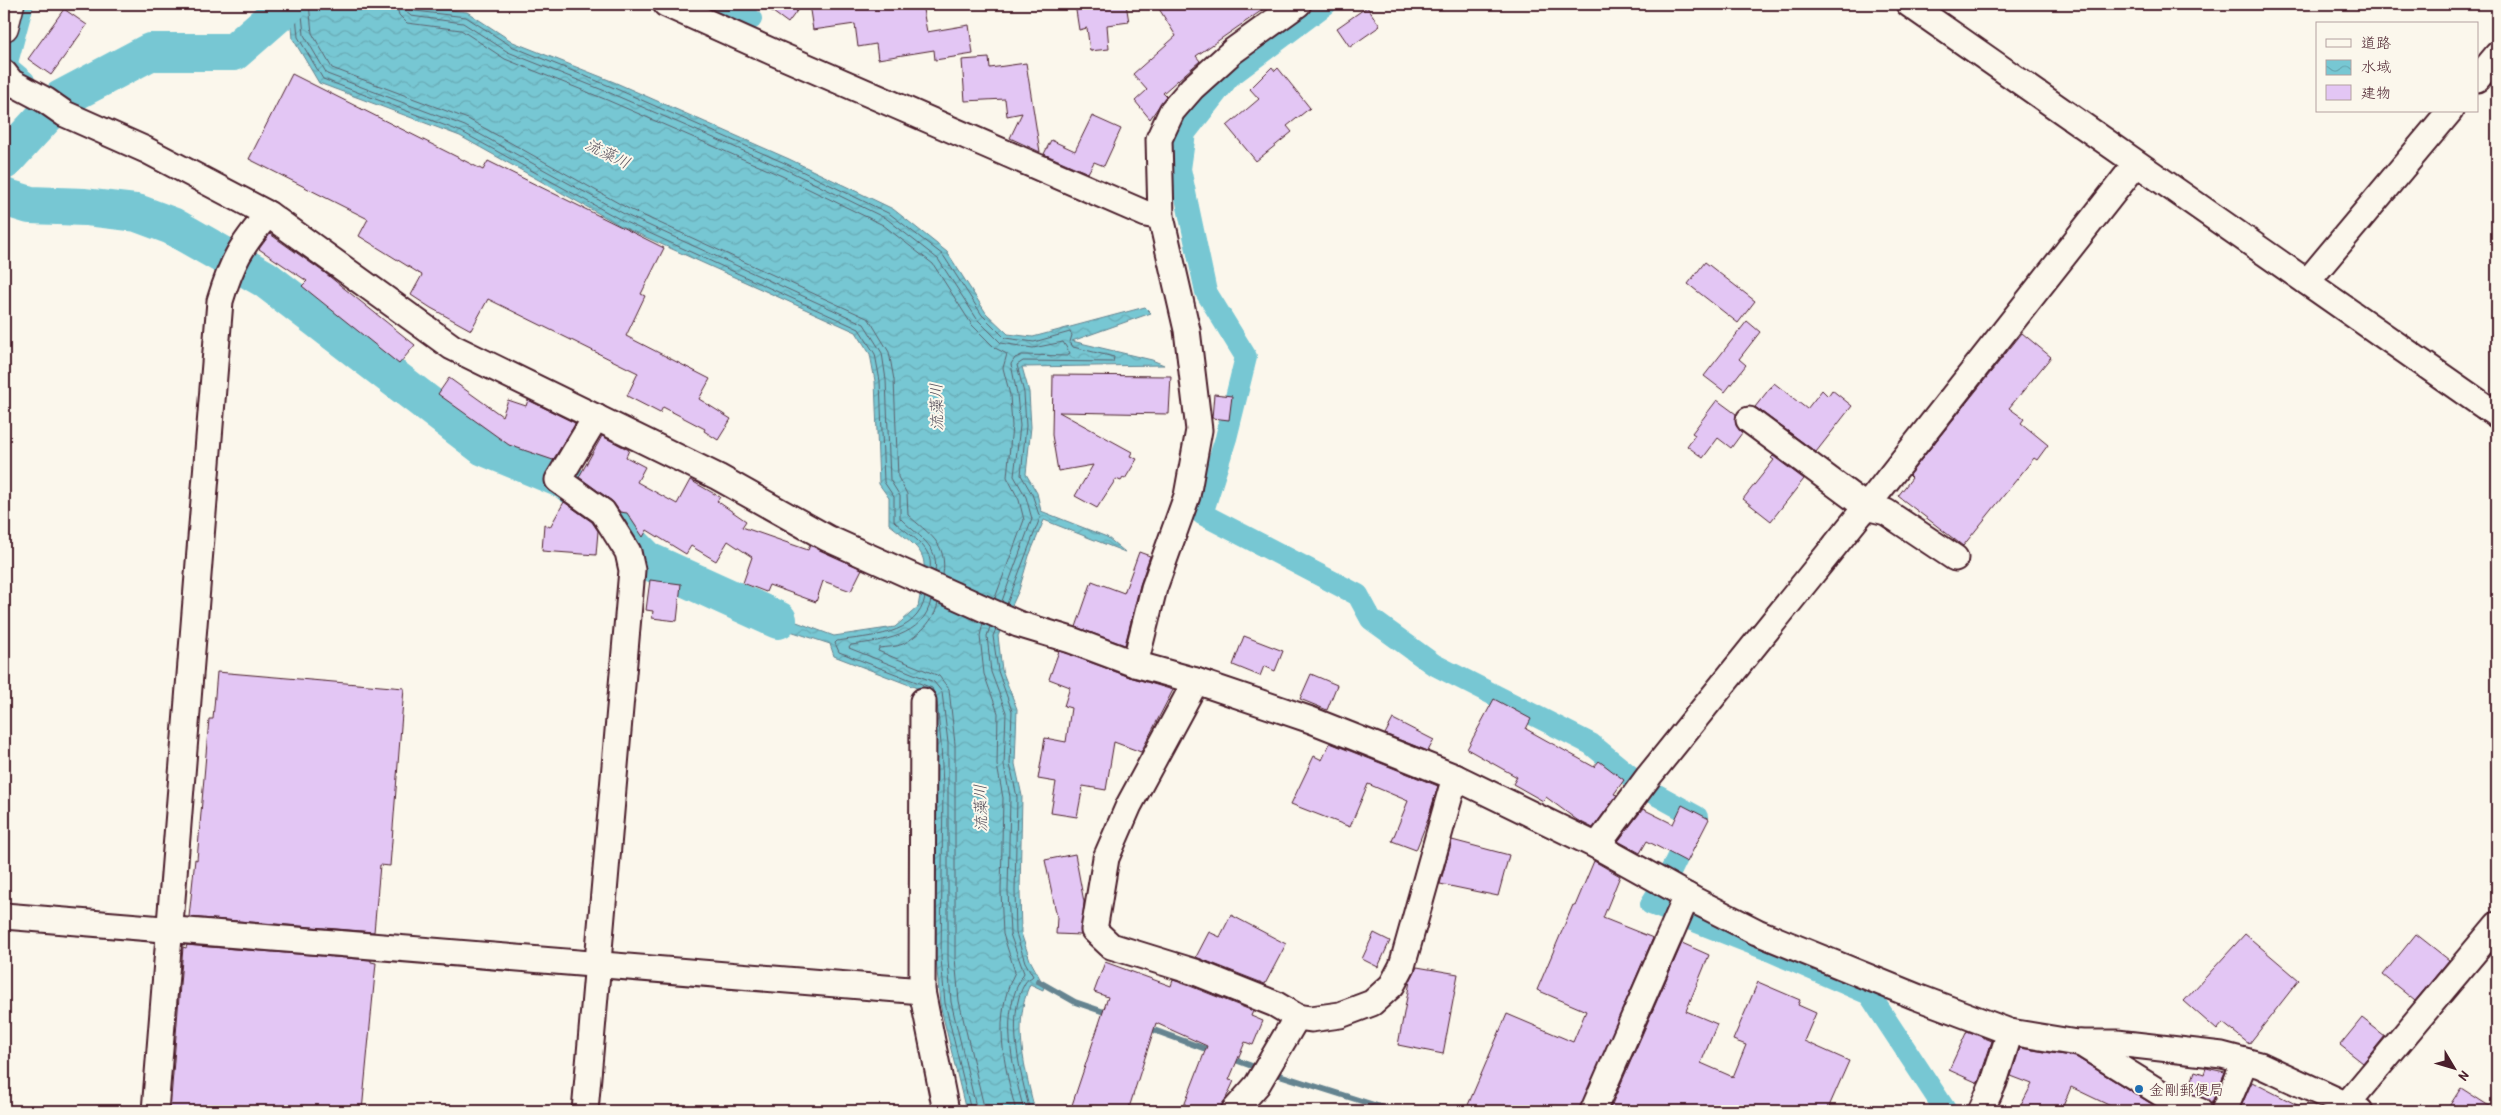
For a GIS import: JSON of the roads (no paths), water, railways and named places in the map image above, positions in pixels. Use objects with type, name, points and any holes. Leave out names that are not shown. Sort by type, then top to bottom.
[{"type":"street","points":[[4,27],[10,4]]},
{"type":"street","points":[[666,4],[1146,214],[1161,217]]},
{"type":"street","points":[[1909,4],[2497,415]]},
{"type":"street","points":[[1135,664],[1154,588],[1187,496],[1199,430],[1187,330],[1161,217],[1159,139],[1172,111],[1192,88],[1282,8]]},
{"type":"street","points":[[2478,78],[2497,55]]},
{"type":"street","points":[[4,73],[11,82],[55,107],[146,150],[268,214],[452,347],[718,476],[827,538],[1018,624],[1071,640],[1135,664],[1196,681],[1311,720],[1455,777],[1597,846],[1757,932],[1916,997],[2010,1032],[2080,1043],[2117,1044],[2222,1055],[2260,1065],[2354,1108],[2497,925]]},
{"type":"street","points":[[2307,282],[2449,112]]},
{"type":"street","points":[[1597,846],[1642,784],[1866,507],[2136,164]]},
{"type":"street","points":[[155,1111],[220,300],[229,271],[244,243],[268,214]]},
{"type":"street","points":[[585,1111],[596,965],[632,570],[628,552],[603,512],[563,486],[563,474],[596,417]]},
{"type":"street","points":[[1749,420],[1866,507],[1886,512],[1955,558]]},
{"type":"street","points":[[1196,681],[1129,805],[1106,858],[1094,930],[1111,946],[1195,972],[1276,1004],[1297,1017],[1311,1019],[1340,1015],[1372,1003],[1392,985],[1402,966],[1455,777]]},
{"type":"street","points":[[922,702],[922,991],[946,1111]]},
{"type":"street","points":[[1593,1111],[1684,894]]},
{"type":"street","points":[[4,916],[922,991]]},
{"type":"street","points":[[1234,1111],[1257,1085],[1297,1017]]},
{"type":"street","points":[[1981,1111],[1994,1082],[2010,1032]]},
{"type":"street","points":[[2080,1043],[2175,1102],[2199,1111]]},
{"type":"street","points":[[2224,1111],[2245,1061]]},
{"type":"water","name":"流藻川","points":[[290,4],[415,4],[416,6],[467,12],[513,42],[614,82],[789,159],[893,209],[947,252],[986,313],[1008,334],[1033,337],[1145,307],[1151,313],[1072,341],[1152,360],[1164,365],[1022,367],[1029,392],[1031,427],[1026,474],[1037,493],[1041,511],[1107,537],[1125,552],[1044,520],[1029,556],[1019,590],[998,636],[1002,670],[1017,709],[1015,764],[1022,796],[1021,933],[1030,960],[1044,986],[1043,990],[1030,984],[1022,1015],[1021,1031],[1024,1063],[1035,1111],[966,1111],[940,1004],[936,959],[936,744],[930,693],[834,656],[830,644],[778,627],[778,615],[834,636],[895,627],[918,607],[923,576],[923,558],[913,544],[889,524],[889,498],[879,484],[875,381],[870,354],[856,332],[621,226],[460,136],[319,83],[293,39]]},
{"type":"waterway","points":[[4,161],[61,99],[150,52],[234,52],[289,4]]},
{"type":"waterway","points":[[717,4],[751,19]]},
{"type":"waterway","points":[[1326,4],[1229,77],[1185,133],[1180,169],[1206,292],[1246,357],[1226,438],[1202,514],[1358,595],[1371,619],[1433,664],[1591,744],[1646,789],[1697,817],[1668,877],[1651,904],[1766,949],[1869,994],[1946,1111]]},
{"type":"waterway","points":[[22,7],[6,66],[24,81]]},
{"type":"waterway","points":[[4,197],[30,205],[85,207],[137,213],[172,226],[265,279],[484,447],[566,481],[610,514],[630,543],[648,561],[778,620]]},
{"type":"waterway","points":[[1038,981],[1075,1002],[1110,1014]]},
{"type":"waterway","points":[[1148,1028],[1214,1052]]},
{"type":"waterway","points":[[1230,1058],[1260,1069]]},
{"type":"waterway","points":[[1270,1072],[1393,1111]]},
{"type":"place","name":"金剛郵便局","points":[[2139,1089]]}]
